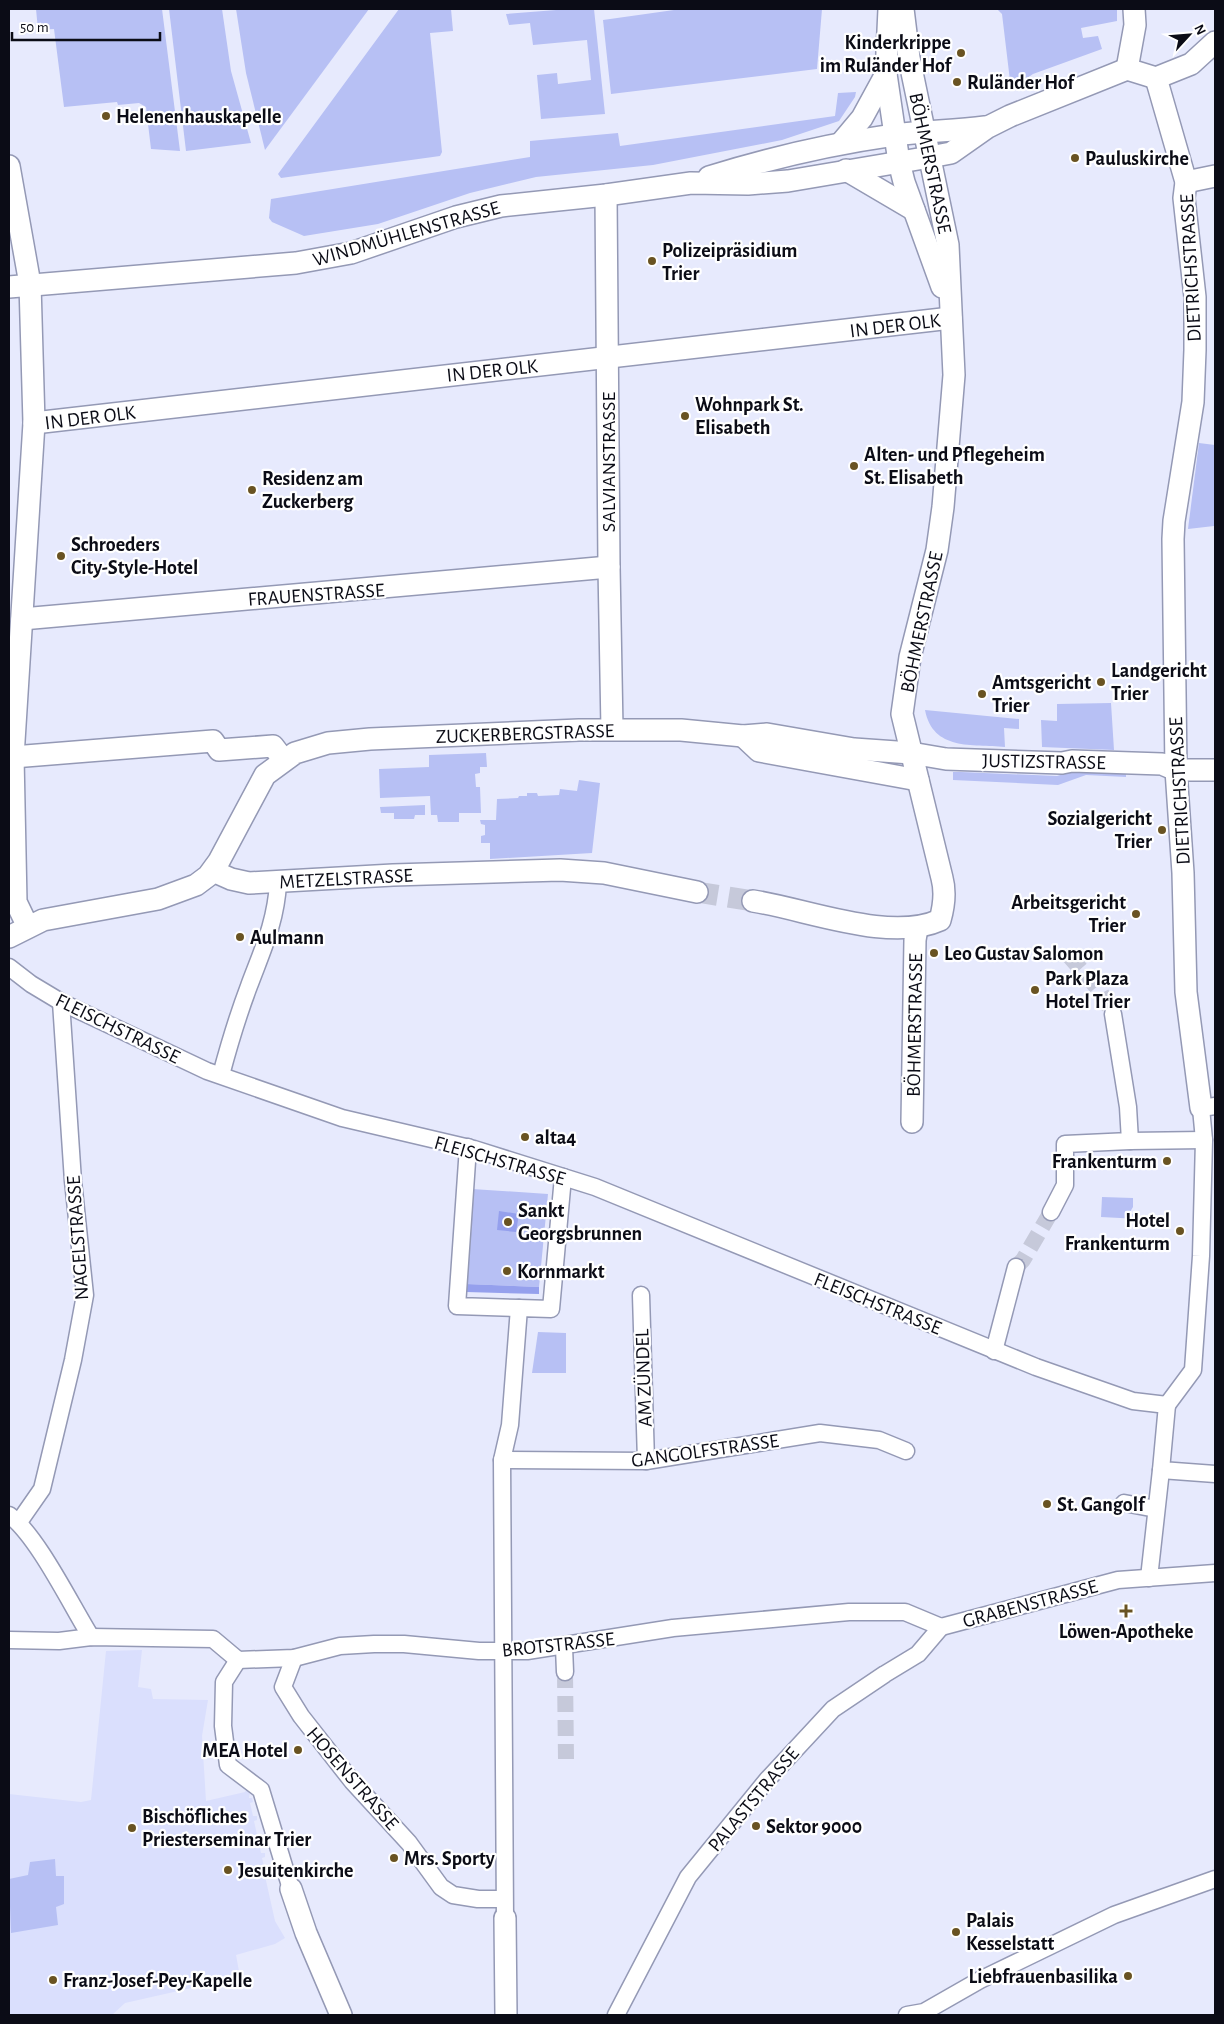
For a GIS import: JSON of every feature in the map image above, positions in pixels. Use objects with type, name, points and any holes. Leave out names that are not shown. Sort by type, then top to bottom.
[{"type":"street","name":"BÖHMERSTRASSE","points":[[889,9],[886,74],[899,162],[904,182],[935,264],[951,318]]},
{"type":"street","name":"BÖHMERSTRASSE","points":[[903,9],[909,58],[948,245],[954,374],[943,507],[937,550],[910,657],[902,714],[945,888],[940,920],[917,928],[915,940],[912,1122]]},
{"type":"street","points":[[1127,69],[1135,25],[1134,9]]},
{"type":"street","points":[[988,127],[1066,92],[1127,69],[1156,78],[1190,64],[1215,42]]},
{"type":"street","points":[[841,143],[862,118],[886,74]]},
{"type":"street","name":"DIETRICHSTRASSE","points":[[1156,78],[1186,182],[1184,198],[1195,297],[1192,402],[1174,521],[1176,770],[1183,873],[1186,992],[1208,1107],[1204,1140],[1201,1256],[1192,1370],[1167,1405]]},
{"type":"street","name":"WINDMÜHLENSTRASSE","points":[[9,287],[296,263],[358,251],[481,210],[524,203],[606,195],[692,182],[746,165],[841,143],[895,135],[988,127]]},
{"type":"street","name":"WINDMÜHLENSTRASSE","points":[[692,182],[748,184],[788,181],[930,157],[950,153],[988,127]]},
{"type":"street","points":[[9,166],[30,284],[34,423],[13,757],[16,902],[28,927]]},
{"type":"street","name":"BÖHMERSTRASSE","points":[[846,170],[914,210]]},
{"type":"street","points":[[1186,182],[1215,176]]},
{"type":"street","name":"SALVIANSTRASSE","points":[[606,195],[612,729]]},
{"type":"street","name":"IN DER OLK","points":[[34,423],[951,318]]},
{"type":"street","name":"FRAUENSTRASSE","points":[[22,619],[609,567]]},
{"type":"street","name":"ZUCKERBERGSTRASSE","points":[[213,871],[265,775],[283,760],[308,748],[328,743],[370,739],[612,729],[681,730],[743,736],[767,734],[854,749],[911,753]]},
{"type":"street","points":[[743,736],[759,751],[918,780]]},
{"type":"street","points":[[13,757],[213,741],[219,750],[273,746],[283,760]]},
{"type":"street","name":"JUSTIZSTRASSE","points":[[911,753],[958,760],[1162,764],[1176,770],[1215,770]]},
{"type":"street","points":[[9,937],[43,920],[173,894],[196,885],[213,871]]},
{"type":"street","name":"METZELSTRASSE","points":[[213,871],[239,882],[278,883],[402,874],[575,871],[604,874],[697,892]]},
{"type":"street","points":[[221,1075],[248,988],[271,931],[278,883]]},
{"type":"street","points":[[753,901],[823,915],[839,921],[877,926],[917,928]]},
{"type":"street","name":"FLEISCHSTRASSE","points":[[9,967],[61,1002],[221,1075],[342,1118],[468,1147],[609,1192],[994,1351],[1133,1401],[1167,1405]]},
{"type":"street","name":"NAGELSTRASSE","points":[[14,1519],[42,1489],[73,1360],[85,1295],[73,1181],[61,1002]]},
{"type":"street","points":[[1113,1014],[1128,1107],[1123,1142]]},
{"type":"street","points":[[1050,1212],[1065,1185],[1065,1144],[1204,1140]]},
{"type":"street","points":[[468,1147],[457,1306],[551,1309],[563,1177]]},
{"type":"street","points":[[994,1351],[1016,1267]]},
{"type":"street","name":"AM ZÜNDEL","points":[[641,1295],[646,1461]]},
{"type":"street","points":[[506,2015],[502,1460],[511,1418],[519,1308]]},
{"type":"street","points":[[1149,1578],[1167,1405]]},
{"type":"street","name":"GANGOLFSTRASSE","points":[[502,1460],[646,1461],[820,1433],[880,1440],[906,1451]]},
{"type":"street","points":[[1161,1470],[1215,1474]]},
{"type":"street","points":[[1124,1503],[1156,1509]]},
{"type":"street","points":[[14,1519],[34,1542],[91,1637]]},
{"type":"street","name":"GRABENSTRASSE","points":[[941,1627],[1118,1580],[1215,1573]]},
{"type":"street","name":"BROTSTRASSE","points":[[238,1660],[294,1658],[340,1646],[374,1644],[404,1644],[479,1651],[527,1651],[564,1647],[674,1628],[849,1612],[904,1612],[941,1627]]},
{"type":"street","name":"PALASTSTRASSE","points":[[616,2015],[688,1877],[767,1780],[833,1709],[918,1654],[941,1627]]},
{"type":"street","points":[[9,1640],[59,1641],[91,1637],[213,1639],[238,1660],[224,1682],[223,1726],[228,1765],[261,1790],[306,1933],[342,2015]]},
{"type":"street","points":[[564,1647],[565,1672]]},
{"type":"street","name":"HOSENSTRASSE","points":[[294,1658],[282,1687],[300,1716],[352,1781],[380,1809],[409,1843],[441,1887],[453,1895],[478,1899],[505,1908]]},
{"type":"street","points":[[907,2015],[924,2012],[980,1980],[1114,1915],[1215,1879]]},
{"type":"shaded area","points":[[36,9],[162,9],[180,151],[151,149],[146,107],[139,103],[118,105],[117,102],[64,107],[54,29],[38,30]]},
{"type":"shaded area","points":[[169,9],[222,9],[231,71],[251,143],[186,151]]},
{"type":"shaded area","points":[[236,9],[369,9],[265,150],[246,73]]},
{"type":"shaded area","points":[[399,9],[451,9],[453,31],[430,33],[442,152],[440,156],[281,178],[278,174]]},
{"type":"shaded area","points":[[594,9],[605,114],[541,119],[537,75],[557,73],[558,84],[591,80],[587,40],[533,45],[530,23],[509,25],[506,14]]},
{"type":"shaded area","points":[[681,9],[822,9],[817,69],[611,94],[603,20]]},
{"type":"shaded area","points":[[997,9],[1117,9],[1117,21],[1081,28],[1083,38],[1098,36],[1102,49],[1033,74],[1011,89],[1002,14]]},
{"type":"shaded area","points":[[856,92],[855,97],[839,121],[782,140],[653,165],[536,177],[470,193],[378,224],[304,236],[272,222],[269,218],[271,199],[530,157],[530,141],[618,133],[620,146],[835,116],[838,93]]},
{"type":"shaded area","points":[[1199,443],[1215,445],[1214,526],[1188,529]]},
{"type":"shaded area","points":[[1111,703],[1114,750],[1042,747],[1041,720],[1057,721],[1057,704]]},
{"type":"shaded area","points":[[925,710],[1019,719],[1019,729],[1004,728],[1005,747],[956,743],[936,733],[929,723]]},
{"type":"shaded area","points":[[486,753],[487,767],[480,767],[480,773],[475,774],[476,787],[480,787],[481,813],[459,813],[459,822],[438,822],[437,815],[431,815],[430,796],[380,798],[379,769],[429,767],[429,755]]},
{"type":"shaded area","points":[[1126,768],[1126,777],[1086,775],[1058,785],[953,780],[953,772],[1057,776],[1073,771]]},
{"type":"shaded area","points":[[579,780],[600,783],[592,853],[490,859],[490,843],[481,843],[481,836],[485,835],[485,825],[481,824],[480,820],[496,820],[497,799],[518,798],[519,796],[527,796],[527,793],[537,793],[538,796],[559,795],[560,789],[577,791]]},
{"type":"shaded area","points":[[425,805],[425,815],[415,815],[414,819],[394,819],[394,813],[381,813],[380,807]]},
{"type":"shaded area","points":[[472,1189],[548,1194],[539,1287],[466,1284]]},
{"type":"shaded area","points":[[1102,1197],[1133,1198],[1133,1207],[1130,1212],[1139,1219],[1101,1217]]},
{"type":"shaded area","name":"Sankt Georgsbrunnen","points":[[499,1211],[519,1214],[516,1232],[497,1230]]},
{"type":"shaded area","points":[[466,1284],[539,1287],[539,1294],[466,1292]]},
{"type":"shaded area","points":[[538,1332],[566,1333],[566,1373],[532,1373]]},
{"type":"shaded area","name":"Bischöfliches Priesterseminar Trier","points":[[142,1650],[138,1687],[151,1689],[153,1699],[208,1700],[202,1736],[206,1801],[245,1792],[247,1789],[250,1792],[249,1798],[252,1798],[253,1802],[250,1803],[253,1816],[257,1816],[257,1820],[254,1821],[257,1835],[260,1835],[261,1839],[258,1840],[261,1853],[265,1853],[265,1857],[262,1858],[265,1871],[268,1871],[269,1875],[265,1876],[275,1921],[285,1938],[275,1944],[236,1955],[240,1977],[125,2003],[112,2015],[9,2015],[9,1794],[81,1802],[91,1800],[106,1651]]},
{"type":"shaded area","points":[[55,1859],[56,1876],[64,1876],[64,1904],[56,1907],[58,1925],[11,1933],[9,1879],[28,1875],[30,1862]]},
{"type":"tunnel","points":[[697,892],[753,901]]},
{"type":"tunnel","points":[[1070,957],[1100,991],[1113,1014]]},
{"type":"tunnel","points":[[1016,1267],[1023,1260],[1051,1212]]},
{"type":"tunnel","points":[[565,1672],[566,1759]]},
{"type":"place","name":"Kinderkrippe im Ruländer Hof","points":[[961,53]]},
{"type":"place","name":"Ruländer Hof","points":[[957,82]]},
{"type":"place","name":"Helenenhauskapelle","points":[[106,116]]},
{"type":"place","name":"Pauluskirche","points":[[1075,158]]},
{"type":"place","name":"Polizeipräsidium Trier","points":[[652,261]]},
{"type":"place","name":"Wohnpark St. Elisabeth","points":[[685,416]]},
{"type":"place","name":"Alten- und Pflegeheim St. Elisabeth","points":[[854,466]]},
{"type":"place","name":"Residenz am Zuckerberg","points":[[252,490]]},
{"type":"place","name":"Schroeders City-Style-Hotel","points":[[61,556]]},
{"type":"place","name":"Landgericht Trier","points":[[1101,682]]},
{"type":"place","name":"Amtsgericht Trier","points":[[982,694]]},
{"type":"place","name":"Sozialgericht Trier","points":[[1162,830]]},
{"type":"place","name":"Arbeitsgericht Trier","points":[[1136,914]]},
{"type":"place","name":"Aulmann","points":[[240,937]]},
{"type":"place","name":"Leo Gustav Salomon","points":[[934,953]]},
{"type":"place","name":"Park Plaza Hotel Trier","points":[[1035,990]]},
{"type":"place","name":"alta4","points":[[525,1137]]},
{"type":"place","name":"Frankenturm","points":[[1167,1161]]},
{"type":"place","name":"Sankt Georgsbrunnen","points":[[508,1222]]},
{"type":"place","name":"Hotel Frankenturm","points":[[1180,1231]]},
{"type":"place","name":"Kornmarkt","points":[[507,1271]]},
{"type":"place","name":"St. Gangolf","points":[[1047,1504]]},
{"type":"place","name":"Löwen-Apotheke","points":[[1126,1611]]},
{"type":"place","name":"MEA Hotel","points":[[298,1750]]},
{"type":"place","name":"Sektor 9000","points":[[756,1826]]},
{"type":"place","name":"Bischöfliches Priesterseminar Trier","points":[[132,1828]]},
{"type":"place","name":"Mrs. Sporty","points":[[394,1858]]},
{"type":"place","name":"Jesuitenkirche","points":[[228,1870]]},
{"type":"place","name":"Palais Kesselstatt","points":[[956,1932]]},
{"type":"place","name":"Liebfrauenbasilika","points":[[1128,1976]]},
{"type":"place","name":"Franz-Josef-Pey-Kapelle","points":[[53,1980]]}]
